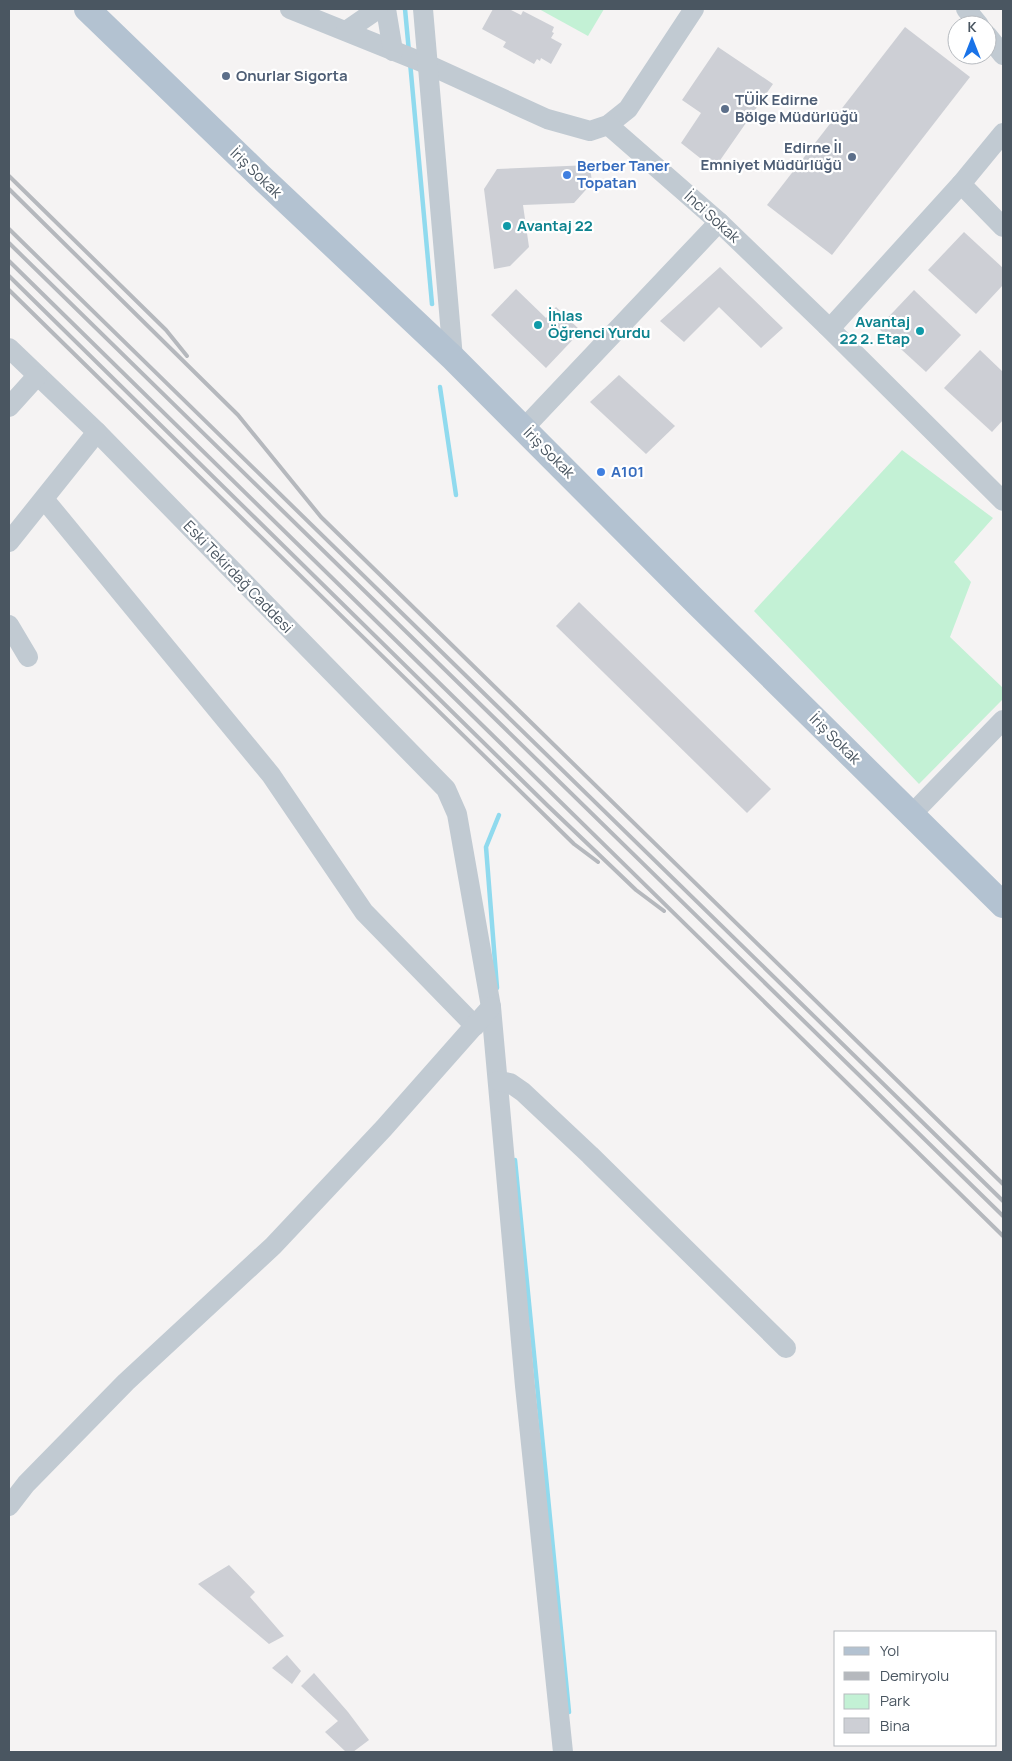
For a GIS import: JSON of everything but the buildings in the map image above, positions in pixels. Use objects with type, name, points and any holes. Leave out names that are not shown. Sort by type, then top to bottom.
[{"type":"main road","name":"İriş Sokak","points":[[87,9],[259,176],[453,358],[693,599],[1003,905]]},
{"type":"street","points":[[290,9],[429,65],[547,119],[590,131],[608,125],[628,109],[694,9]]},
{"type":"street","points":[[346,31],[378,9]]},
{"type":"street","points":[[386,9],[393,51]]},
{"type":"street","points":[[423,9],[453,358]]},
{"type":"street","name":"İnci Sokak","points":[[608,125],[719,222],[828,326],[1003,501]]},
{"type":"street","points":[[828,326],[835,323],[961,184],[1003,133]]},
{"type":"street","points":[[961,184],[1003,227]]},
{"type":"street","points":[[524,428],[719,222]]},
{"type":"street","name":"Eski Tekirdağ Caddesi","points":[[9,348],[97,432],[446,789],[457,814],[491,1007],[502,1082],[525,1386],[562,1752]]},
{"type":"street","points":[[9,407],[37,376]]},
{"type":"street","points":[[9,542],[97,432]]},
{"type":"street","points":[[44,500],[271,774],[364,912],[475,1026]]},
{"type":"street","points":[[9,625],[28,657]]},
{"type":"street","points":[[912,815],[1003,720]]},
{"type":"street","points":[[9,1506],[26,1484],[126,1382],[273,1246],[384,1128],[491,1007]]},
{"type":"street","points":[[502,1082],[523,1092],[590,1155],[786,1348]]},
{"type":"green space","points":[[539,9],[604,9],[588,36]]},
{"type":"green space","points":[[902,450],[993,518],[954,562],[971,582],[950,637],[1003,688],[1003,699],[919,784],[754,611]]},
{"type":"waterway","points":[[405,9],[409,52]]},
{"type":"waterway","points":[[410,62],[432,304]]},
{"type":"waterway","points":[[440,387],[456,495]]},
{"type":"waterway","points":[[497,988],[486,847],[499,815]]},
{"type":"waterway","points":[[515,1160],[569,1712]]},
{"type":"railway","points":[[9,176],[166,330],[187,356]]},
{"type":"railway","points":[[9,189],[238,415],[321,517],[1003,1184]]},
{"type":"railway","points":[[9,229],[1003,1201]]},
{"type":"railway","points":[[9,243],[1003,1216]]},
{"type":"railway","points":[[9,261],[1003,1236]]},
{"type":"railway","points":[[9,276],[547,805],[636,890],[664,911]]},
{"type":"railway","points":[[9,290],[574,844],[598,862]]},
{"type":"place","name":"Onurlar Sigorta","points":[[226,76]]},
{"type":"place","name":"TÜİK Edirne Bölge Müdürlüğü","points":[[725,109]]},
{"type":"place","name":"Edirne İl Emniyet Müdürlüğü","points":[[852,157]]},
{"type":"place","name":"Berber Taner Topatan","points":[[567,175]]},
{"type":"place","name":"Avantaj 22","points":[[507,226]]},
{"type":"place","name":"İhlas Öğrenci Yurdu","points":[[538,325]]},
{"type":"place","name":"Avantaj 22 2. Etap","points":[[920,331]]},
{"type":"place","name":"A101","points":[[601,472]]}]
